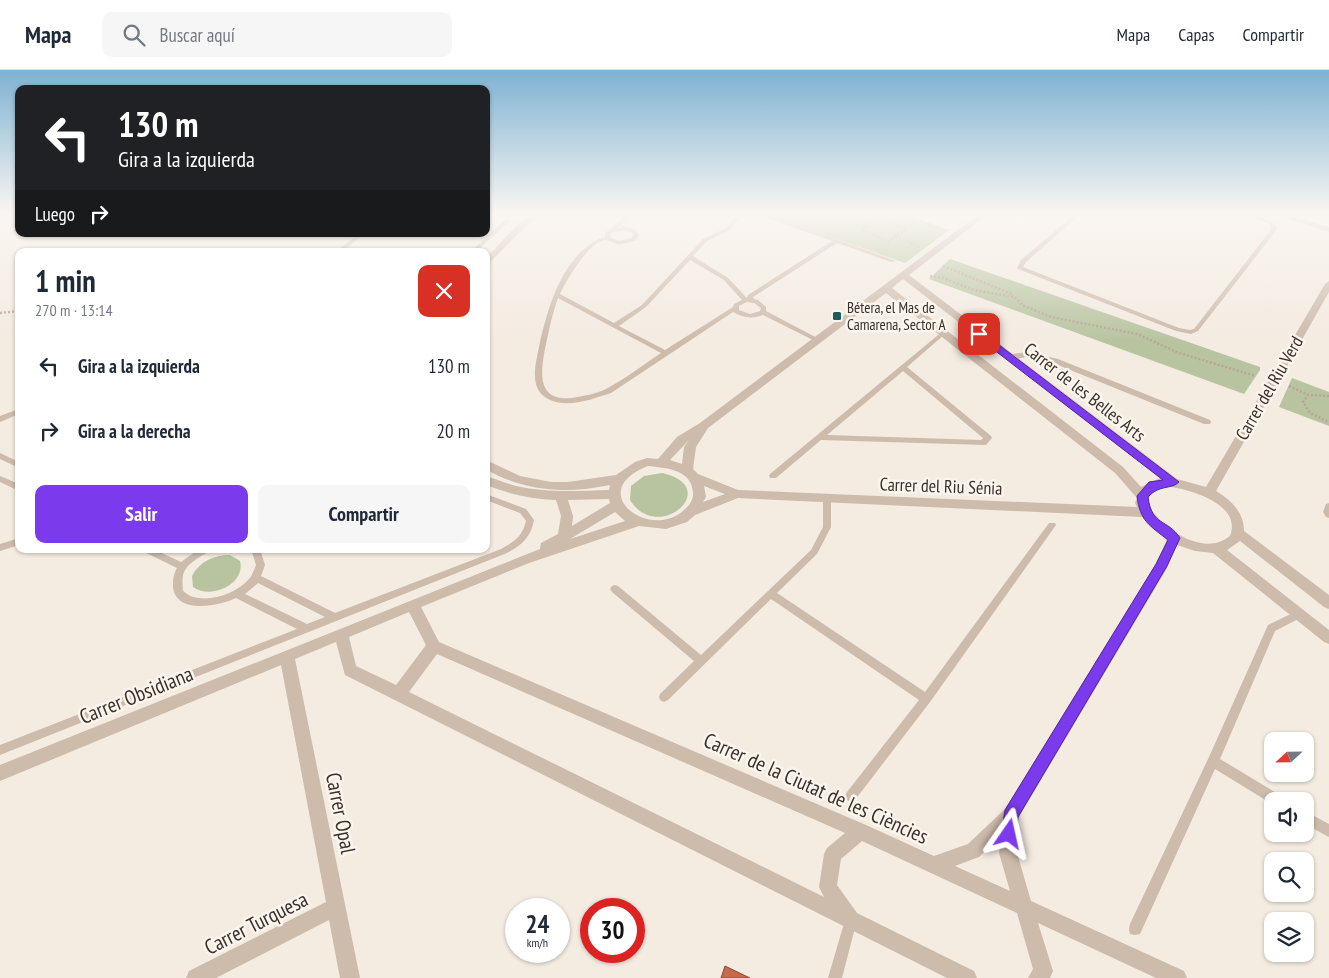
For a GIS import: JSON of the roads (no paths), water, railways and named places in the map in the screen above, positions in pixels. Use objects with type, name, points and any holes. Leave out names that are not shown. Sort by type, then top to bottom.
[{"type":"street","points":[[662,462],[681,440],[704,426],[819,341],[929,256]]},
{"type":"street","name":"Carrer de les Belles Arts","points":[[903,276],[1173,482]]},
{"type":"street","name":"Carrer del Riu Verd","points":[[1209,493],[1329,284]]},
{"type":"street","points":[[886,288],[1119,470],[1142,496],[1144,512],[1156,526],[1174,538],[1195,546],[1215,548],[1234,540],[1238,533],[1238,523],[1232,512],[1209,493],[1185,484],[1173,482],[1152,485],[1142,496]]},
{"type":"street","points":[[619,479],[615,499],[624,514],[637,522],[652,525],[668,524],[682,519],[693,511],[700,500],[700,488],[691,474],[690,447],[704,426]]},
{"type":"street","points":[[490,466],[512,479],[560,488],[596,485],[619,479],[634,466],[647,462],[662,462],[691,474]]},
{"type":"street","name":"Carrer del Riu Sénia","points":[[691,474],[737,494],[1144,512]]},
{"type":"street","points":[[490,481],[512,489],[561,497],[615,499]]},
{"type":"street","name":"Carrer del Riu Sénia","points":[[693,511],[737,494]]},
{"type":"street","points":[[561,497],[567,516],[564,536]]},
{"type":"street","points":[[524,559],[564,536],[615,499]]},
{"type":"street","points":[[524,559],[637,522]]},
{"type":"street","points":[[1238,533],[1329,604]]},
{"type":"street","points":[[934,865],[973,851],[1011,815],[1161,566],[1174,538]]},
{"type":"street","points":[[1215,548],[1329,638]]},
{"type":"street","name":"Carrer Obsidiana","points":[[0,773],[342,635],[524,559]]},
{"type":"street","points":[[399,693],[434,646],[413,606]]},
{"type":"street","points":[[342,635],[350,670],[967,978]]},
{"type":"street","name":"Carrer de la Ciutat de les Ciències","points":[[434,646],[860,831],[1177,978]]},
{"type":"street","name":"Carrer Opal","points":[[288,657],[350,978]]},
{"type":"street","points":[[1011,815],[1008,853],[1043,971],[1038,978]]},
{"type":"street","points":[[851,920],[828,887],[833,854],[860,831]]},
{"type":"street","name":"Carrer Turquesa","points":[[196,978],[336,907]]},
{"type":"lane","points":[[582,256],[567,276],[552,305],[538,365],[538,381],[542,390],[549,396],[570,402],[586,400],[608,391],[735,308],[738,303],[749,300],[750,296],[811,256]]},
{"type":"lane","points":[[880,256],[893,261]]},
{"type":"lane","points":[[1029,256],[1023,261],[1020,268],[1169,326],[1191,332],[1196,330],[1253,256]]},
{"type":"lane","points":[[614,326],[644,306],[690,257],[726,279],[749,300],[762,305],[763,312]]},
{"type":"lane","points":[[557,295],[665,353]]},
{"type":"lane","points":[[735,308],[740,314],[750,316],[763,312],[819,341]]},
{"type":"lane","points":[[773,476],[943,333]]},
{"type":"lane","points":[[1010,358],[1020,354],[1032,354],[1056,361],[1207,422]]},
{"type":"lane","points":[[820,437],[983,443],[988,438],[903,367]]},
{"type":"lane","points":[[0,419],[15,413]]},
{"type":"lane","points":[[0,456],[15,463]]},
{"type":"lane","points":[[0,479],[15,486]]},
{"type":"lane","points":[[664,697],[814,552],[827,527],[827,498]]},
{"type":"lane","points":[[0,750],[504,551],[520,542],[528,533],[530,520],[523,511],[490,499]]},
{"type":"lane","points":[[1329,506],[1327,512],[1329,515]]},
{"type":"lane","points":[[851,796],[926,700],[1052,525]]},
{"type":"lane","points":[[0,548],[15,542]]},
{"type":"lane","points":[[153,553],[183,567]]},
{"type":"lane","points":[[197,553],[183,567],[178,576],[176,586],[186,600],[210,604],[236,594],[255,577],[260,567],[261,557],[258,553]]},
{"type":"lane","points":[[255,577],[335,618]]},
{"type":"lane","points":[[615,589],[701,661]]},
{"type":"lane","points":[[236,594],[307,629]]},
{"type":"lane","points":[[771,594],[926,700]]},
{"type":"lane","points":[[1135,929],[1213,761],[1271,628],[1299,614]]},
{"type":"lane","points":[[1213,761],[1264,792]]},
{"type":"lane","points":[[1314,822],[1329,831]]},
{"type":"lane","points":[[834,978],[851,920]]},
{"type":"place","name":"Bétera, el Mas de Camarena, Sector A","points":[[837,316]]}]
